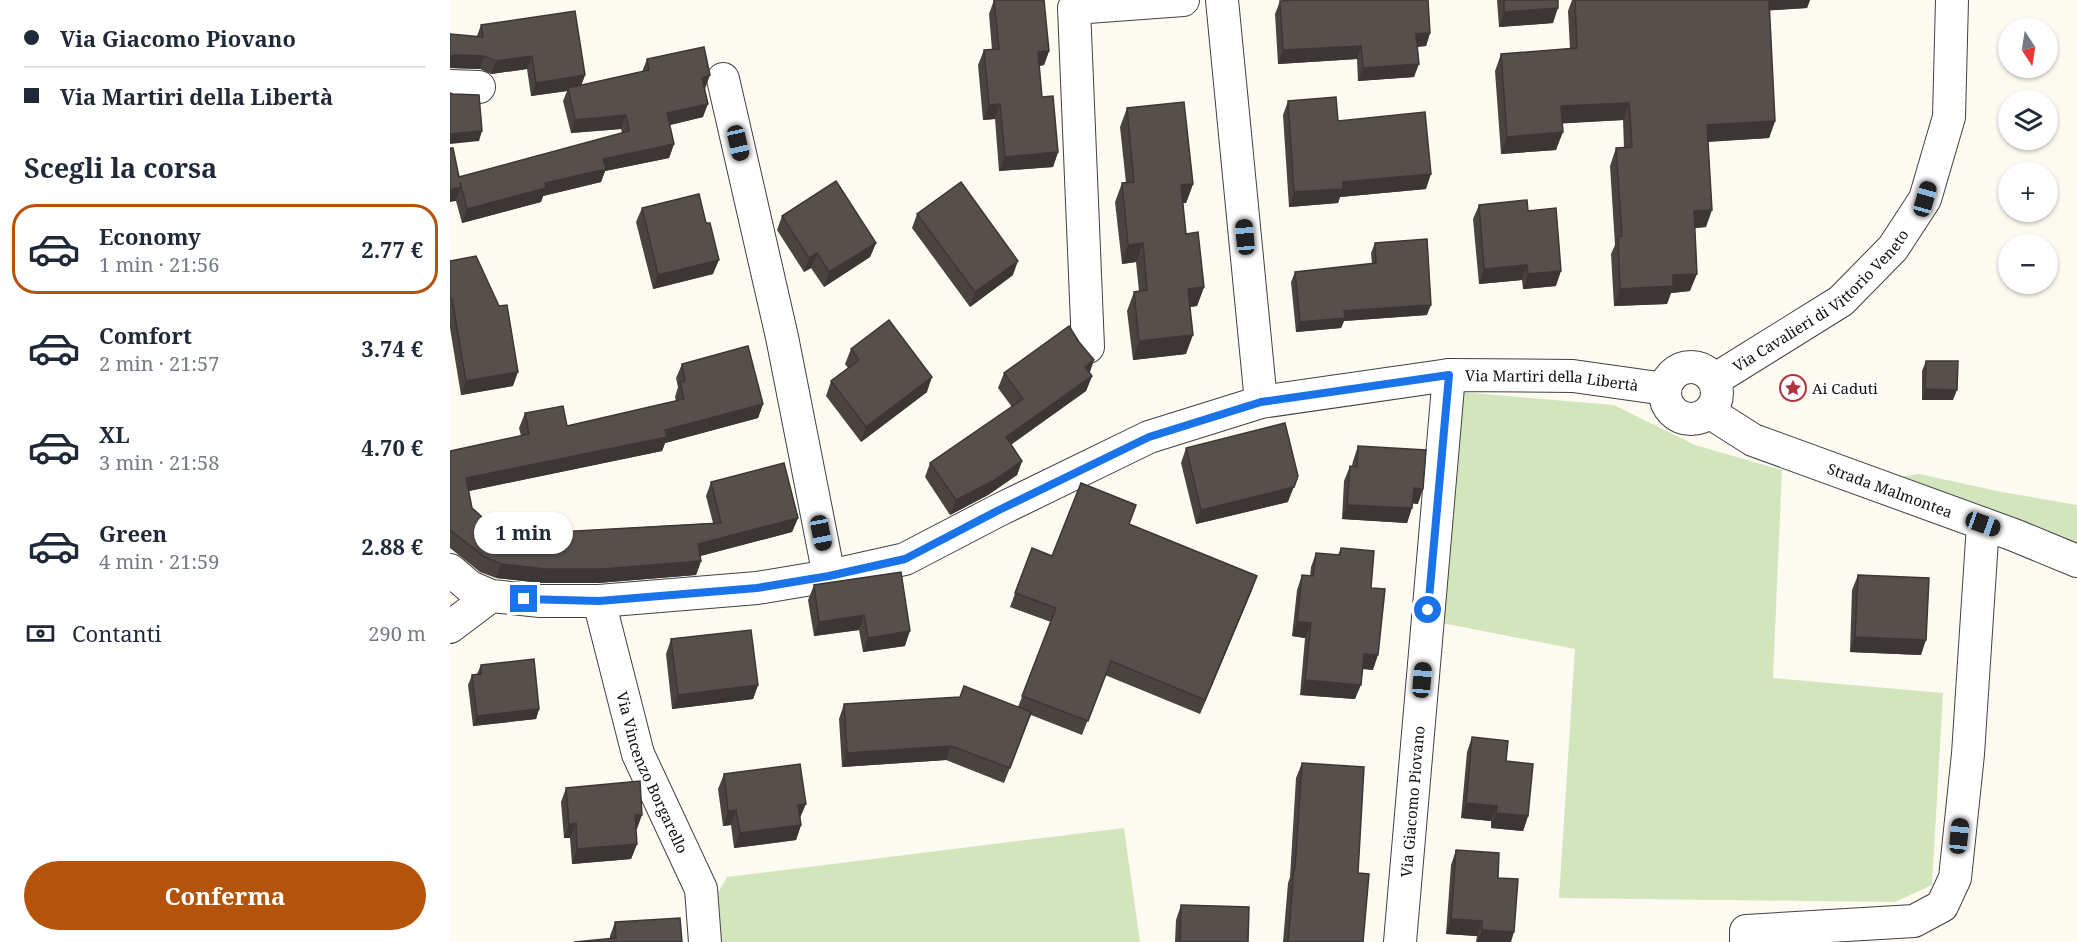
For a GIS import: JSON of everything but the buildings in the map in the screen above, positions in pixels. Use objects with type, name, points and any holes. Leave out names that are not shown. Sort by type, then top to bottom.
[{"type":"street","points":[[1088,347],[1074,8],[1183,0]]},
{"type":"street","points":[[1222,0],[1261,402]]},
{"type":"street","name":"Via Cavalieri di Vittorio Veneto","points":[[1714,380],[1841,301],[1893,248],[1925,199],[1949,117],[1952,0]]},
{"type":"street","points":[[723,79],[782,337],[829,576]]},
{"type":"street","points":[[1683,368],[1701,369],[1714,380],[1717,397],[1709,412],[1693,419],[1677,415],[1666,402],[1665,389],[1670,377],[1683,368]]},
{"type":"street","name":"Via Martiri della Libertà","points":[[450,570],[470,587],[491,596],[540,601],[599,601],[757,588],[829,576],[905,559],[1149,437],[1261,402],[1449,375],[1573,376],[1665,389]]},
{"type":"street","name":"Via Giacomo Piovano","points":[[1400,942],[1449,375]]},
{"type":"street","name":"Strada Malmontea","points":[[1709,412],[1753,440],[2077,561]]},
{"type":"street","points":[[1746,942],[1746,931],[1914,921],[1942,906],[1955,878],[1968,754],[1983,524]]},
{"type":"street","points":[[450,627],[491,596]]},
{"type":"street","name":"Via Vincenzo Borgarello","points":[[599,601],[638,754],[702,889],[705,942]]},
{"type":"green space","points":[[1460,392],[1614,405],[1695,445],[1782,470],[1773,678],[1943,693],[1932,885],[1895,902],[1559,898],[1575,649],[1442,623]]},
{"type":"green space","points":[[1919,474],[2077,505],[2077,552],[1898,477]]},
{"type":"green space","points":[[1124,828],[1140,942],[716,942],[712,903],[727,877]]},
{"type":"place","name":"Ai Caduti","points":[[1793,388]]},
{"type":"route","points":[[524,599],[599,601],[757,588],[829,576],[905,559],[1149,437],[1261,402],[1449,375],[1428,610]]}]
